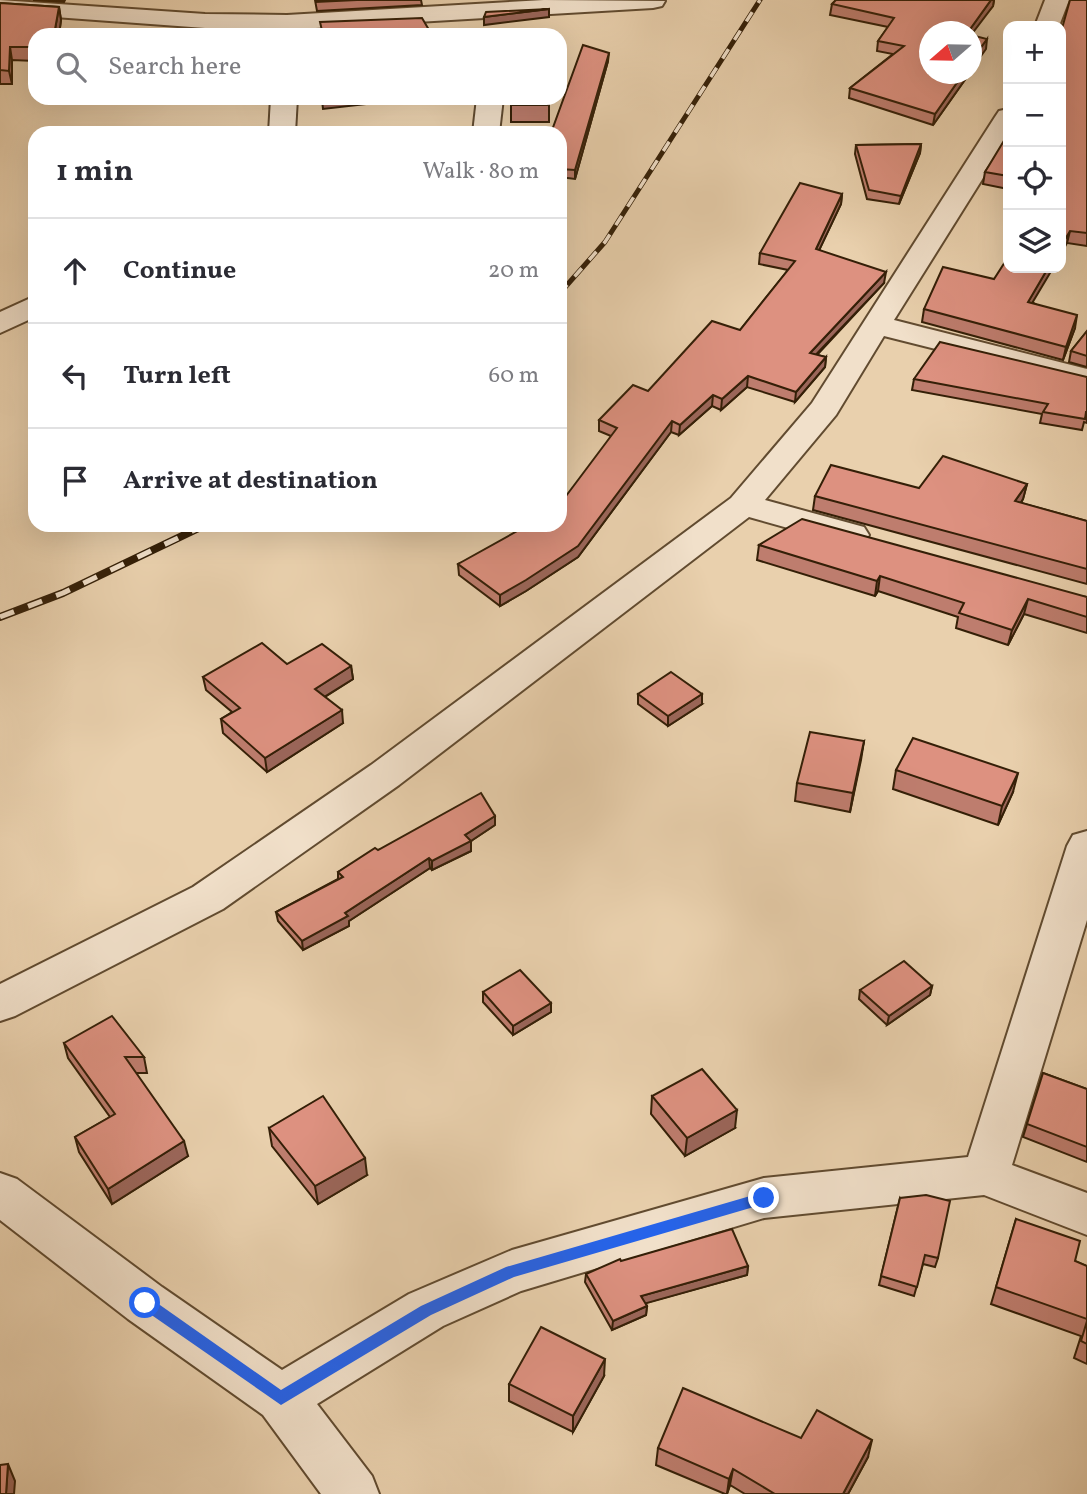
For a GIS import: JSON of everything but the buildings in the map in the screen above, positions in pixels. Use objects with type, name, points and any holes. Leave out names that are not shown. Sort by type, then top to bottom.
[{"type":"street","points":[[1049,21],[1058,0]]},
{"type":"street","points":[[296,28],[500,5],[653,1]]},
{"type":"street","points":[[498,28],[500,5]]},
{"type":"street","points":[[0,6],[204,10],[283,28]]},
{"type":"street","points":[[282,126],[284,105]]},
{"type":"street","points":[[487,126],[489,105]]},
{"type":"street","points":[[0,1004],[208,898],[385,775],[743,505],[825,408],[1003,125]]},
{"type":"street","points":[[0,324],[28,309]]},
{"type":"street","points":[[876,325],[1087,378]]},
{"type":"street","points":[[743,505],[887,545]]},
{"type":"street","points":[[985,1175],[1087,846]]},
{"type":"street","points":[[281,1398],[426,1310],[512,1272],[764,1198],[985,1175],[1087,1214]]},
{"type":"street","points":[[0,1193],[145,1303],[281,1398],[353,1494]]},
{"type":"railway","points":[[567,285],[605,242],[760,0]]},
{"type":"railway","points":[[0,617],[63,593],[190,532]]},
{"type":"route","points":[[145,1303],[281,1398],[426,1310],[512,1272],[764,1198]]}]
